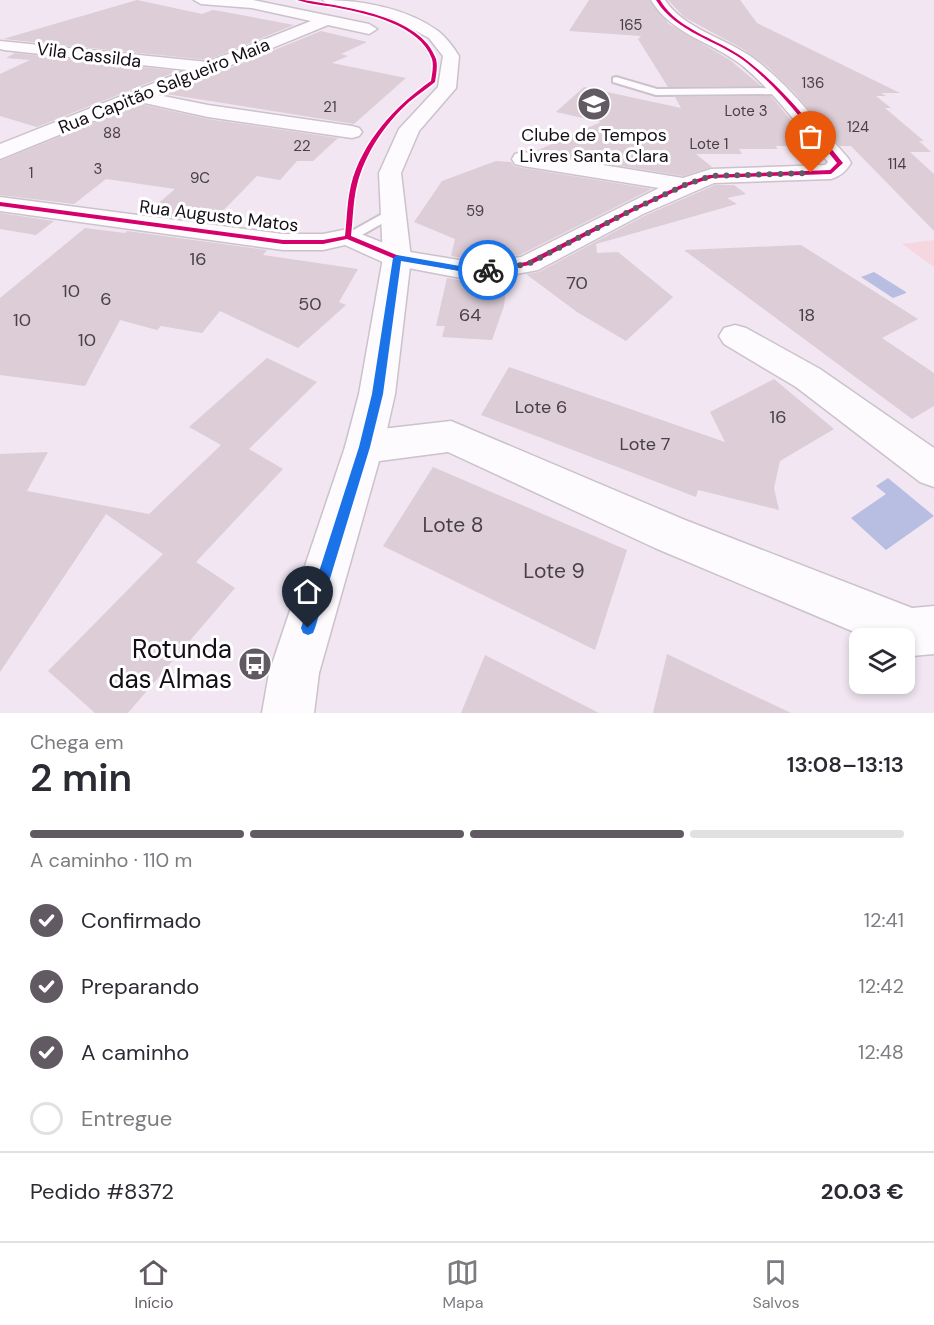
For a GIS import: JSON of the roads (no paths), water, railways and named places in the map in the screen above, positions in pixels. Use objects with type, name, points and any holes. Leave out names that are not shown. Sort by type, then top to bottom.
[{"type":"street","name":"Rua Capitão Salgueiro Maia","points":[[201,0],[252,4],[369,29]]},
{"type":"street","points":[[288,713],[294,673],[364,447],[379,383],[397,258],[390,173],[409,129],[447,88],[451,56],[434,35],[396,15],[330,0]]},
{"type":"street","points":[[348,237],[397,258],[477,272],[528,264],[685,185],[711,176],[831,172],[840,163],[758,71],[732,51],[684,26],[661,7],[658,0]]},
{"type":"street","name":"Rua Capitão Salgueiro Maia","points":[[0,152],[327,20]]},
{"type":"street","name":"Vila Cassilda","points":[[4,45],[173,65],[196,63],[210,67]]},
{"type":"street","points":[[137,96],[208,111],[352,132]]},
{"type":"street","points":[[523,159],[685,185]]},
{"type":"street","name":"Rua Augusto Matos","points":[[0,204],[283,242],[323,242],[348,237]]},
{"type":"street","points":[[735,336],[808,378],[934,470]]},
{"type":"street","points":[[364,447],[451,436],[670,534],[912,632],[934,630]]},
{"type":"lane","points":[[616,81],[657,92],[778,92]]},
{"type":"lane","points":[[348,237],[393,212]]},
{"type":"water","points":[[874,272],[906,293],[893,298],[861,277]]},
{"type":"water","points":[[888,478],[934,516],[886,550],[851,518],[886,494],[876,486]]},
{"type":"place","name":"Clube de Tempos Livres Santa Clara","points":[[594,104]]},
{"type":"place","name":"Rotunda das Almas","points":[[255,664]]}]
